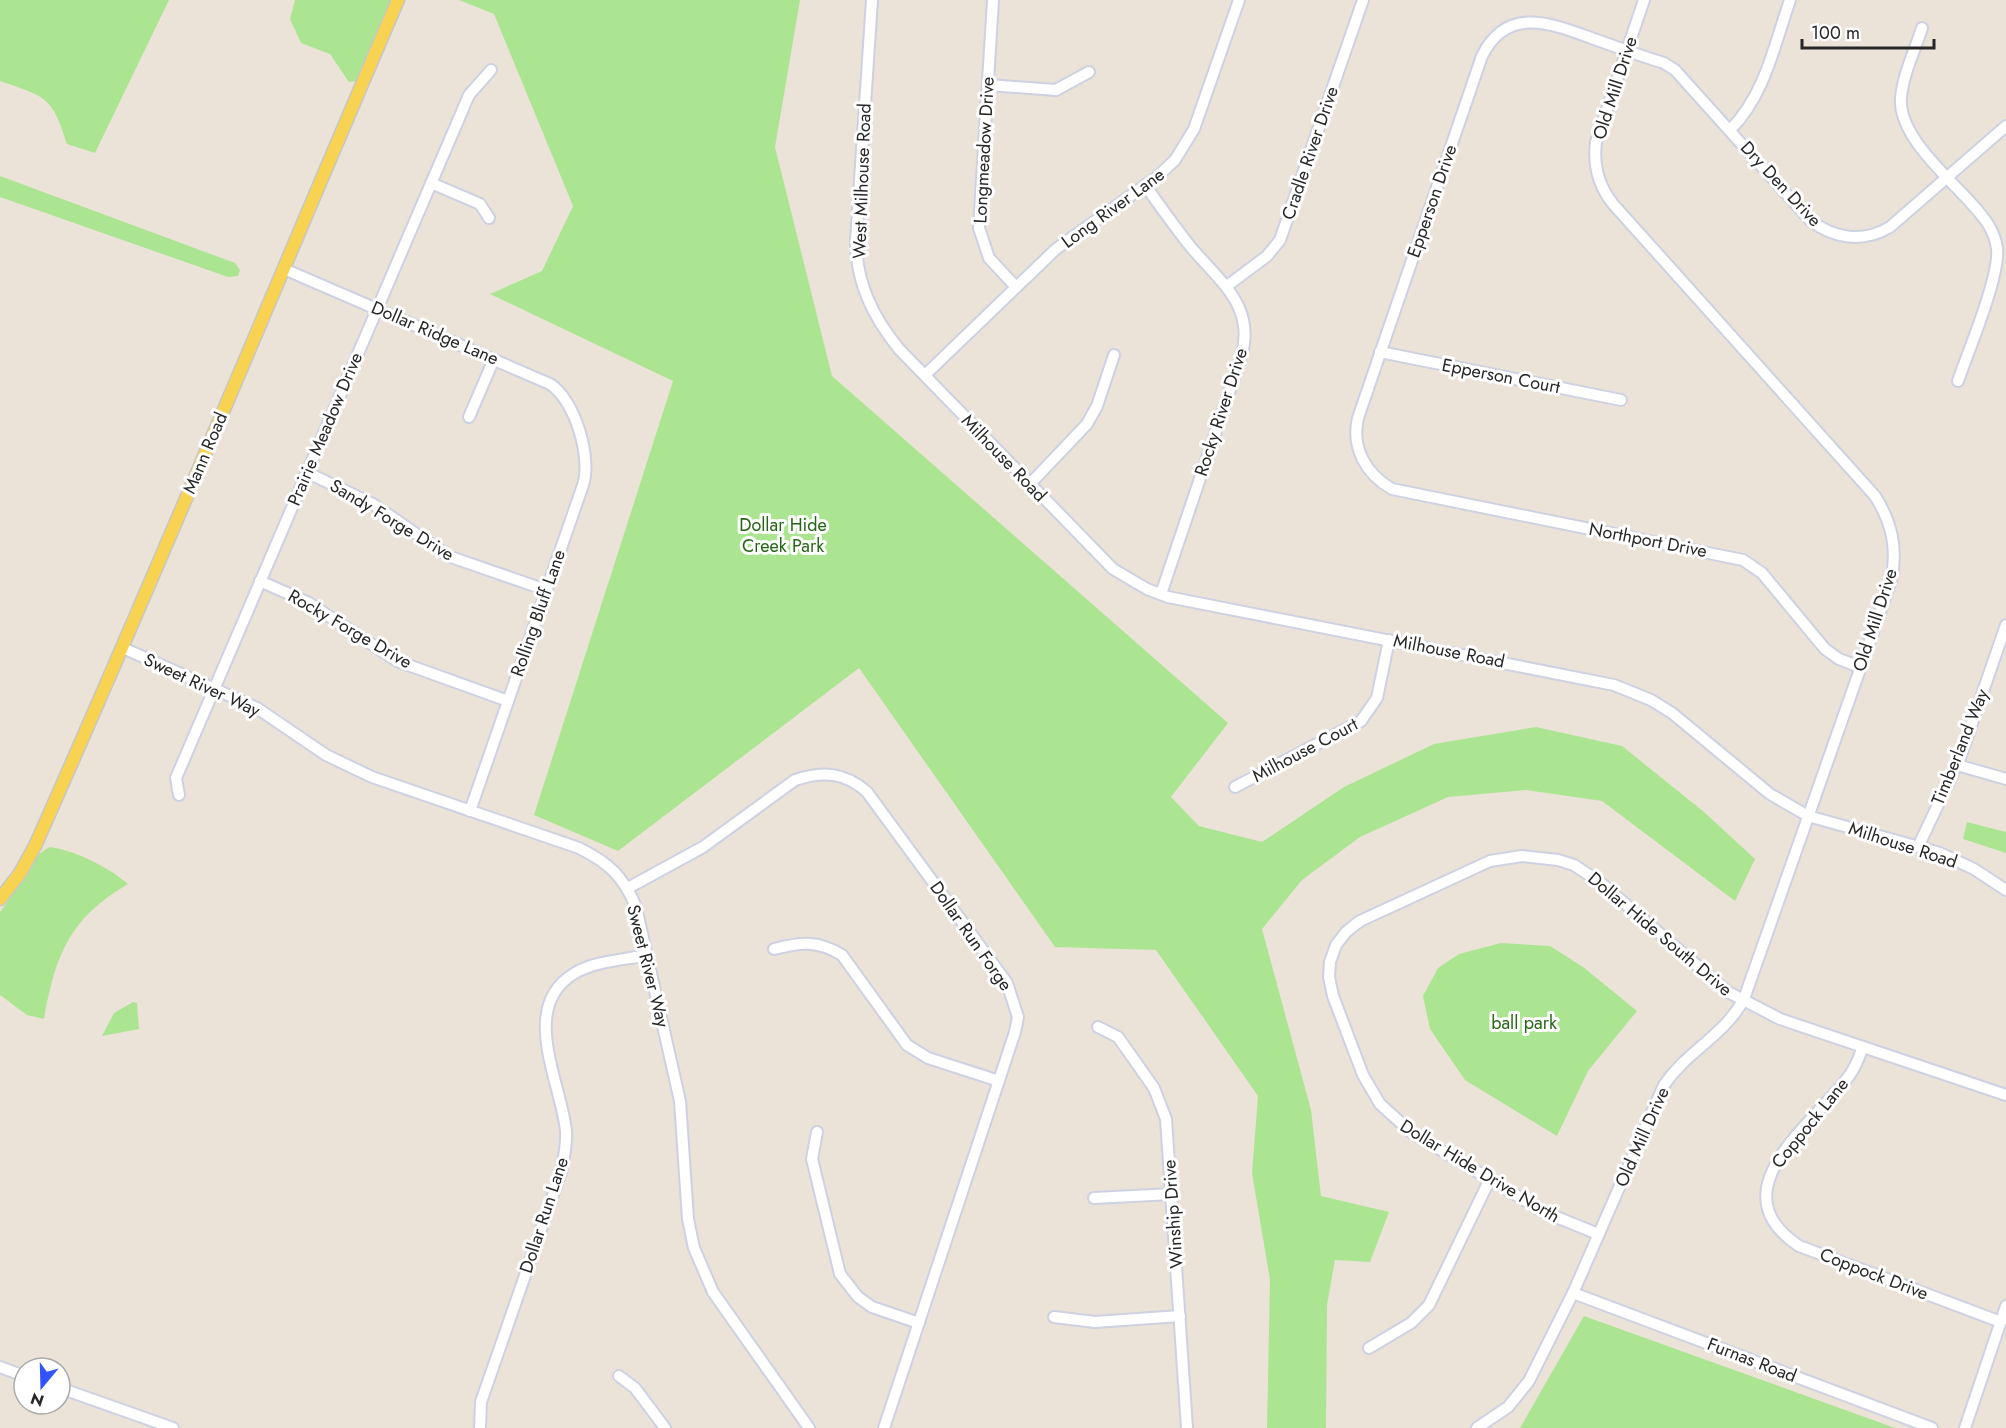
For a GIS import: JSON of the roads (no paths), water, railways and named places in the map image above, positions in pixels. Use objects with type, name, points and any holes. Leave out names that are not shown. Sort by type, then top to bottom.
[{"type":"main road","name":"Mann Road","points":[[0,899],[20,873],[34,846],[123,648],[247,350],[284,269],[398,0]]},
{"type":"street","name":"West Milhouse Road","points":[[872,0],[856,234],[858,269],[866,297],[880,325],[925,375]]},
{"type":"street","name":"Longmeadow Drive","points":[[993,0],[980,236],[988,258],[1016,287]]},
{"type":"street","name":"Long River Lane","points":[[925,375],[1056,249],[1172,163],[1190,137],[1239,0]]},
{"type":"street","name":"Cradle River Drive","points":[[1227,286],[1268,256],[1280,240],[1363,0]]},
{"type":"street","name":"Old Mill Drive","points":[[1573,1293],[1660,1092],[1678,1068],[1726,1025],[1743,1002],[1893,573],[1894,548],[1890,524],[1875,496],[1603,190],[1596,166],[1596,142],[1644,0]]},
{"type":"street","points":[[1730,130],[1746,114],[1758,93],[1790,0]]},
{"type":"street","name":"Epperson Drive","points":[[1395,490],[1375,478],[1361,458],[1356,438],[1358,418],[1481,59],[1488,45],[1507,28],[1536,21],[1552,24],[1627,51]]},
{"type":"street","points":[[1922,28],[1903,85],[1902,111],[1911,134],[1987,222],[1997,250],[1994,274],[1958,381]]},
{"type":"street","name":"Dry Den Drive","points":[[1627,51],[1664,63],[1681,74],[1810,220],[1839,236],[1859,237],[1886,229],[2006,126]]},
{"type":"street","name":"Prairie Meadow Drive","points":[[179,795],[176,778],[306,472],[469,95],[491,70]]},
{"type":"street","points":[[988,85],[1056,90],[1089,72]]},
{"type":"street","points":[[431,183],[480,204],[489,218]]},
{"type":"street","name":"Rocky River Drive","points":[[1145,185],[1190,246],[1227,286],[1237,301],[1244,324],[1242,353],[1161,594]]},
{"type":"street","name":"Dollar Ridge Lane","points":[[284,269],[556,388],[572,414]]},
{"type":"street","name":"Epperson Court","points":[[1380,352],[1621,400]]},
{"type":"street","points":[[1029,485],[1087,424],[1096,406],[1114,355]]},
{"type":"street","points":[[469,417],[494,359]]},
{"type":"street","name":"Milhouse Road","points":[[925,375],[1103,561],[1137,584],[1161,594],[1598,681],[1633,692],[1672,713],[1770,794],[1808,816],[1918,846],[1974,869],[2006,890]]},
{"type":"street","name":"Rolling Bluff Lane","points":[[470,811],[586,474],[586,454],[572,414]]},
{"type":"street","name":"Sandy Forge Drive","points":[[306,472],[373,504],[448,556],[546,590]]},
{"type":"street","name":"Northport Drive","points":[[1395,490],[1743,560],[1762,573],[1825,650],[1839,659],[1860,667]]},
{"type":"street","name":"Rocky Forge Drive","points":[[260,581],[309,603],[397,661],[508,700]]},
{"type":"street","name":"Timberland Way","points":[[1918,846],[1957,765],[2002,647],[2006,625]]},
{"type":"street","name":"Milhouse Court","points":[[1235,787],[1350,729],[1364,718],[1379,693],[1389,640]]},
{"type":"street","name":"Sweet River Way","points":[[123,648],[257,708],[326,756],[345,766],[594,855],[616,872],[628,888],[636,907],[680,1101],[688,1219],[694,1248],[713,1293],[809,1428]]},
{"type":"street","points":[[1957,765],[2006,779]]},
{"type":"street","name":"Dollar Run Forge","points":[[628,888],[703,847],[795,780],[813,774],[829,773],[857,783],[867,792],[1007,983],[1018,1017],[884,1428]]},
{"type":"street","name":"Dollar Hide South Drive","points":[[1331,958],[1341,938],[1360,921],[1482,864],[1514,856],[1558,860],[1592,875],[1743,1002],[1774,1017],[2006,1095]]},
{"type":"street","points":[[774,949],[800,942],[828,947],[842,955],[902,1039],[912,1049],[928,1058],[999,1081]]},
{"type":"street","name":"Dollar Run Lane","points":[[480,1428],[481,1402],[561,1172],[566,1149],[565,1124],[544,1030],[547,1011],[553,995],[575,973],[647,955]]},
{"type":"street","name":"Dollar Hide Drive North","points":[[1331,958],[1331,989],[1363,1075],[1375,1097],[1400,1125],[1551,1216],[1598,1234]]},
{"type":"street","name":"Winship Drive","points":[[1098,1026],[1118,1037],[1160,1099],[1167,1123],[1187,1428]]},
{"type":"street","name":"Coppock Lane","points":[[1767,1202],[1768,1181],[1775,1162],[1849,1077],[1863,1047]]},
{"type":"street","points":[[817,1132],[812,1159],[840,1274],[853,1292],[872,1307],[919,1323]]},
{"type":"street","points":[[1369,1348],[1411,1323],[1429,1305],[1490,1179]]},
{"type":"street","points":[[1094,1197],[1172,1194]]},
{"type":"street","name":"Coppock Drive","points":[[1767,1202],[1774,1222],[1785,1236],[1799,1246],[2001,1322]]},
{"type":"street","points":[[1477,1428],[1505,1410],[1520,1395],[1573,1293]]},
{"type":"street","name":"Furnas Road","points":[[1573,1293],[1932,1428]]},
{"type":"street","points":[[1965,1428],[2006,1306]]},
{"type":"street","points":[[1054,1317],[1095,1322],[1180,1316]]},
{"type":"street","points":[[619,1376],[635,1388],[665,1428]]},
{"type":"street","points":[[72,1392],[173,1428]]},
{"type":"park label","name":"Dollar Hide Creek Park","points":[[783,535]]},
{"type":"park label","name":"ball park","points":[[1524,1023]]}]
